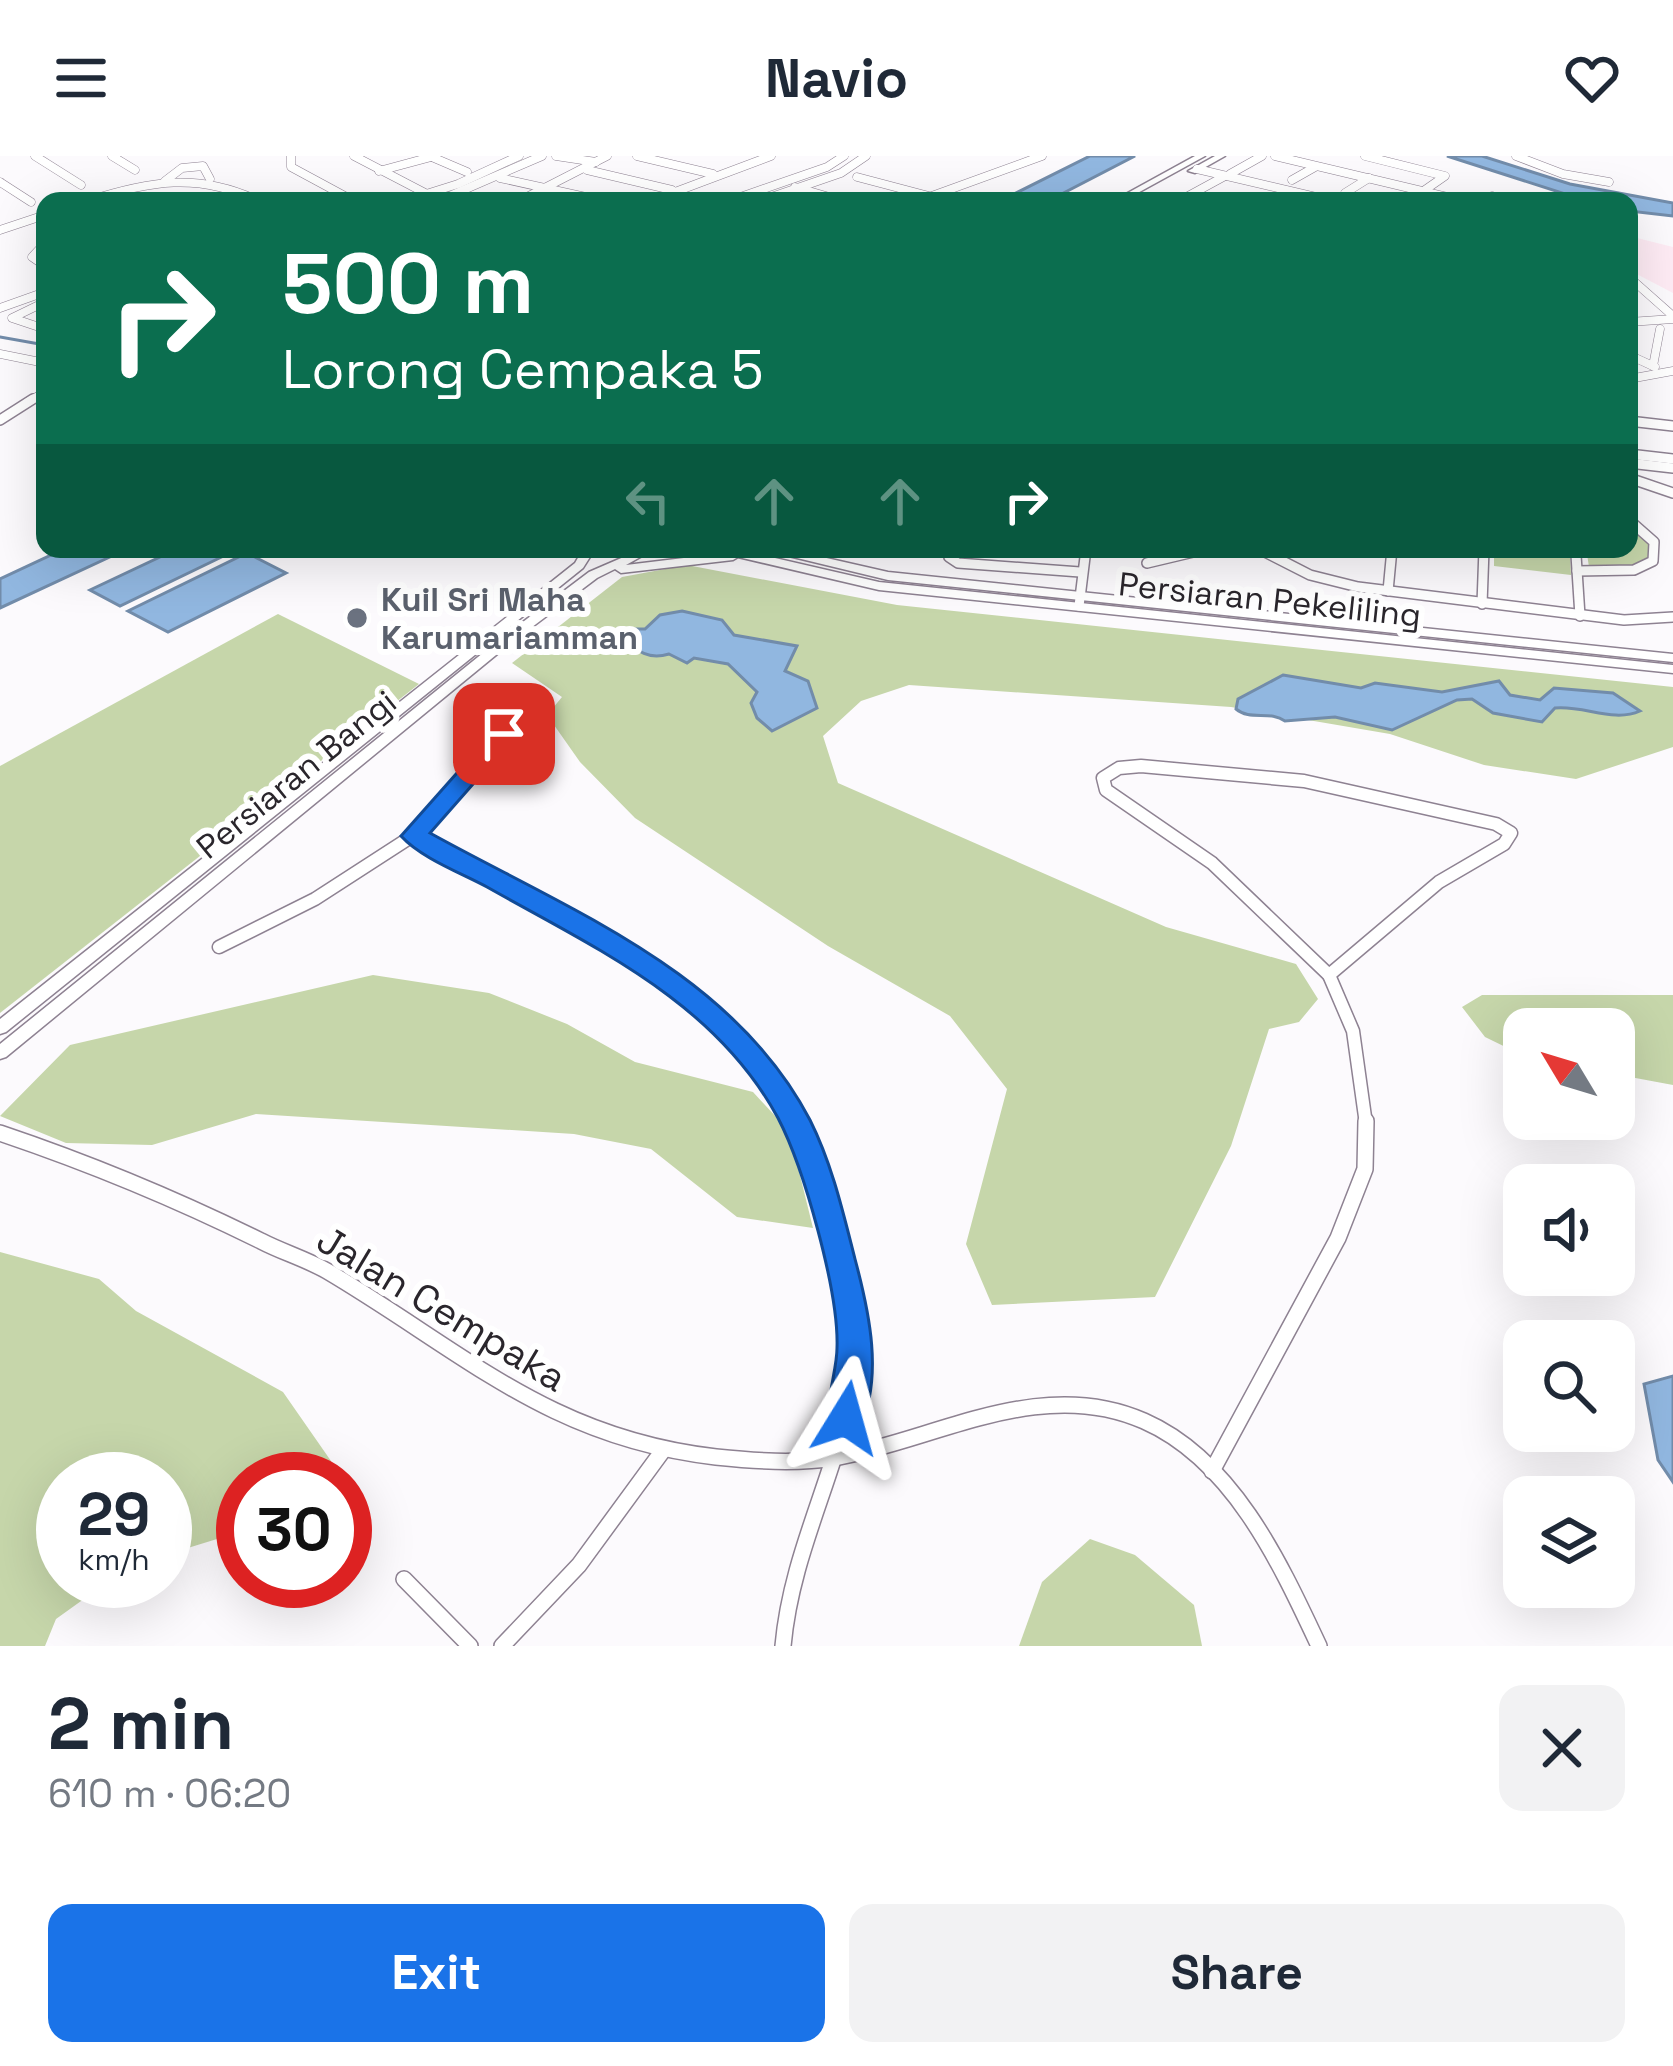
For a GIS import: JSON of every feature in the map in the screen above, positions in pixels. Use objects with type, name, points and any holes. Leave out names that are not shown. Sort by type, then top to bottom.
[{"type":"main road","points":[[1203,163],[1224,173]]},
{"type":"main road","points":[[1145,192],[1203,163],[1224,173]]},
{"type":"main road","points":[[1145,192],[1203,163]]},
{"type":"main road","points":[[571,572],[575,558]]},
{"type":"main road","name":"Persiaran Bangi","points":[[0,1028],[571,572],[582,558]]},
{"type":"main road","name":"Persiaran Bangi","points":[[0,1053],[574,590],[630,558]]},
{"type":"main road","points":[[574,590],[629,567],[686,558]]},
{"type":"main road","name":"Persiaran Pekeliling","points":[[758,558],[879,586],[1673,658]]},
{"type":"main road","name":"Persiaran Pekeliling","points":[[811,558],[888,576],[1079,601],[1673,669]]},
{"type":"street","points":[[35,156],[81,185]]},
{"type":"street","points":[[112,156],[135,170]]},
{"type":"street","points":[[354,156],[423,192]]},
{"type":"street","points":[[379,171],[433,156],[467,172]]},
{"type":"street","points":[[432,192],[519,156]]},
{"type":"street","points":[[461,192],[542,156]]},
{"type":"street","points":[[556,156],[596,163]]},
{"type":"street","points":[[540,192],[607,156]]},
{"type":"street","points":[[637,156],[715,174]]},
{"type":"street","points":[[669,192],[771,156]]},
{"type":"street","points":[[755,192],[827,167],[844,156]]},
{"type":"street","points":[[782,192],[841,173],[866,156]]},
{"type":"street","points":[[940,192],[1042,156]]},
{"type":"street","points":[[1193,192],[1262,156]]},
{"type":"street","points":[[1275,156],[1428,192]]},
{"type":"street","points":[[1343,172],[1367,156],[1445,176],[1424,191]]},
{"type":"street","points":[[1516,156],[1552,170],[1609,182]]},
{"type":"street","points":[[278,158],[290,157],[291,167],[337,192]]},
{"type":"street","points":[[728,158],[740,165]]},
{"type":"street","points":[[165,181],[172,172],[191,165],[203,166],[210,178]]},
{"type":"street","points":[[1292,180],[1316,166]]},
{"type":"street","points":[[587,170],[673,190]]},
{"type":"street","points":[[1224,173],[1294,192]]},
{"type":"street","points":[[1224,173],[1276,192]]},
{"type":"street","points":[[498,177],[565,192]]},
{"type":"street","points":[[857,177],[914,192]]},
{"type":"street","points":[[113,192],[134,185],[210,178],[240,192]]},
{"type":"street","points":[[1347,192],[1369,178]]},
{"type":"street","points":[[0,182],[36,206]]},
{"type":"street","points":[[1493,192],[1498,184]]},
{"type":"street","points":[[794,187],[812,192]]},
{"type":"street","points":[[0,230],[36,217]]},
{"type":"street","points":[[30,220],[36,222]]},
{"type":"street","points":[[1638,285],[1673,317]]},
{"type":"street","points":[[0,308],[36,295]]},
{"type":"street","points":[[36,306],[12,318],[36,327]]},
{"type":"street","points":[[1638,321],[1673,317]]},
{"type":"street","points":[[1660,329],[1663,369]]},
{"type":"street","points":[[0,350],[36,356]]},
{"type":"street","points":[[0,420],[36,398]]},
{"type":"street","points":[[1638,422],[1673,425]]},
{"type":"street","points":[[1638,460],[1673,464]]},
{"type":"street","points":[[1638,481],[1673,493]]},
{"type":"street","points":[[1577,571],[1634,570],[1653,561],[1654,542],[1638,528]]},
{"type":"street","points":[[950,558],[958,563],[1080,572]]},
{"type":"street","points":[[1079,601],[1084,558]]},
{"type":"street","points":[[1148,563],[1169,558]]},
{"type":"street","points":[[1277,558],[1310,575],[1388,591],[1580,616],[1673,617]]},
{"type":"street","points":[[1388,591],[1391,558]]},
{"type":"street","points":[[1482,604],[1484,558]]},
{"type":"street","points":[[1576,558],[1580,616]]},
{"type":"street","points":[[219,947],[315,899],[414,836],[504,734]]},
{"type":"street","points":[[1212,1471],[1338,1238],[1364,1169],[1369,1138],[1352,1031],[1329,975],[1212,863],[1106,790],[1103,778],[1119,768],[1141,766],[1304,781],[1496,824],[1511,833],[1504,844],[1439,882],[1329,975]]},
{"type":"street","points":[[414,836],[665,974],[725,1026],[777,1089],[796,1124],[821,1188],[851,1309],[854,1380],[833,1458],[789,1578],[783,1646]]},
{"type":"street","name":"Jalan Cempaka","points":[[0,1133],[199,1208],[320,1268],[546,1412],[581,1427],[664,1449],[799,1460],[833,1458],[1033,1403],[1075,1402],[1147,1421],[1212,1471],[1271,1555],[1319,1646]]},
{"type":"street","points":[[502,1646],[579,1565],[664,1449]]},
{"type":"street","points":[[404,1579],[470,1646]]},
{"type":"shaded area","points":[[1638,238],[1673,247],[1673,293],[1638,275]]},
{"type":"green space","points":[[1638,531],[1649,543],[1648,561],[1633,567],[1589,567],[1588,558],[1638,558]]},
{"type":"green space","points":[[1494,558],[1570,558],[1571,575],[1494,566]]},
{"type":"green space","points":[[687,565],[897,605],[1673,687],[1673,747],[1576,779],[1484,765],[1390,734],[1231,707],[909,685],[861,701],[823,736],[838,783],[1166,927],[1296,964],[1318,999],[1299,1022],[1269,1029],[1231,1146],[1155,1297],[992,1305],[966,1244],[1007,1089],[950,1016],[828,946],[635,818],[580,762],[547,715],[562,697],[512,663],[622,577]]},
{"type":"green space","points":[[278,614],[419,684],[0,1013],[0,766]]},
{"type":"green space","points":[[373,975],[489,993],[567,1024],[635,1062],[753,1092],[789,1131],[813,1228],[737,1217],[651,1149],[574,1134],[256,1114],[152,1145],[66,1143],[0,1116],[70,1045]]},
{"type":"green space","points":[[1482,995],[1673,995],[1673,1085],[1635,1078],[1635,1008],[1503,1008],[1503,1046],[1485,1037],[1462,1007]]},
{"type":"green space","points":[[0,1252],[99,1279],[136,1311],[283,1392],[325,1452],[216,1452],[216,1539],[192,1547],[192,1452],[36,1452],[36,1608],[71,1608],[56,1619],[45,1646],[0,1646]]},
{"type":"green space","points":[[1090,1539],[1135,1555],[1194,1605],[1202,1646],[1019,1646],[1042,1582]]},
{"type":"water","points":[[1090,156],[1135,156],[1065,192],[1018,192]]},
{"type":"water","points":[[1447,156],[1482,156],[1570,184],[1613,192],[1559,192]]},
{"type":"water","points":[[1638,197],[1673,203],[1673,216],[1638,212]]},
{"type":"water","points":[[45,558],[108,558],[0,608],[0,579]]},
{"type":"water","points":[[158,558],[219,558],[120,606],[90,590]]},
{"type":"water","points":[[237,558],[257,558],[286,573],[168,632],[128,611]]},
{"type":"water","points":[[682,611],[722,620],[734,635],[797,646],[785,671],[808,681],[817,708],[772,731],[757,718],[751,703],[757,692],[728,664],[694,658],[687,663],[669,654],[649,655],[624,637],[631,629],[645,629],[660,615]]},
{"type":"water","points":[[1283,675],[1361,688],[1375,683],[1442,692],[1499,681],[1510,695],[1540,700],[1554,688],[1613,693],[1640,711],[1619,715],[1555,708],[1542,722],[1493,713],[1472,699],[1457,700],[1392,730],[1335,717],[1285,721],[1236,709],[1238,699]]},
{"type":"water","points":[[1673,1376],[1673,1482],[1658,1460],[1644,1384]]},
{"type":"waterway","points":[[0,337],[36,343]]},
{"type":"place","name":"Kuil Sri Maha Karumariamman","points":[[357,618]]},
{"type":"route","points":[[504,734],[414,836],[665,974],[725,1026],[777,1089],[821,1188],[851,1309],[854,1380],[846,1418]]}]
